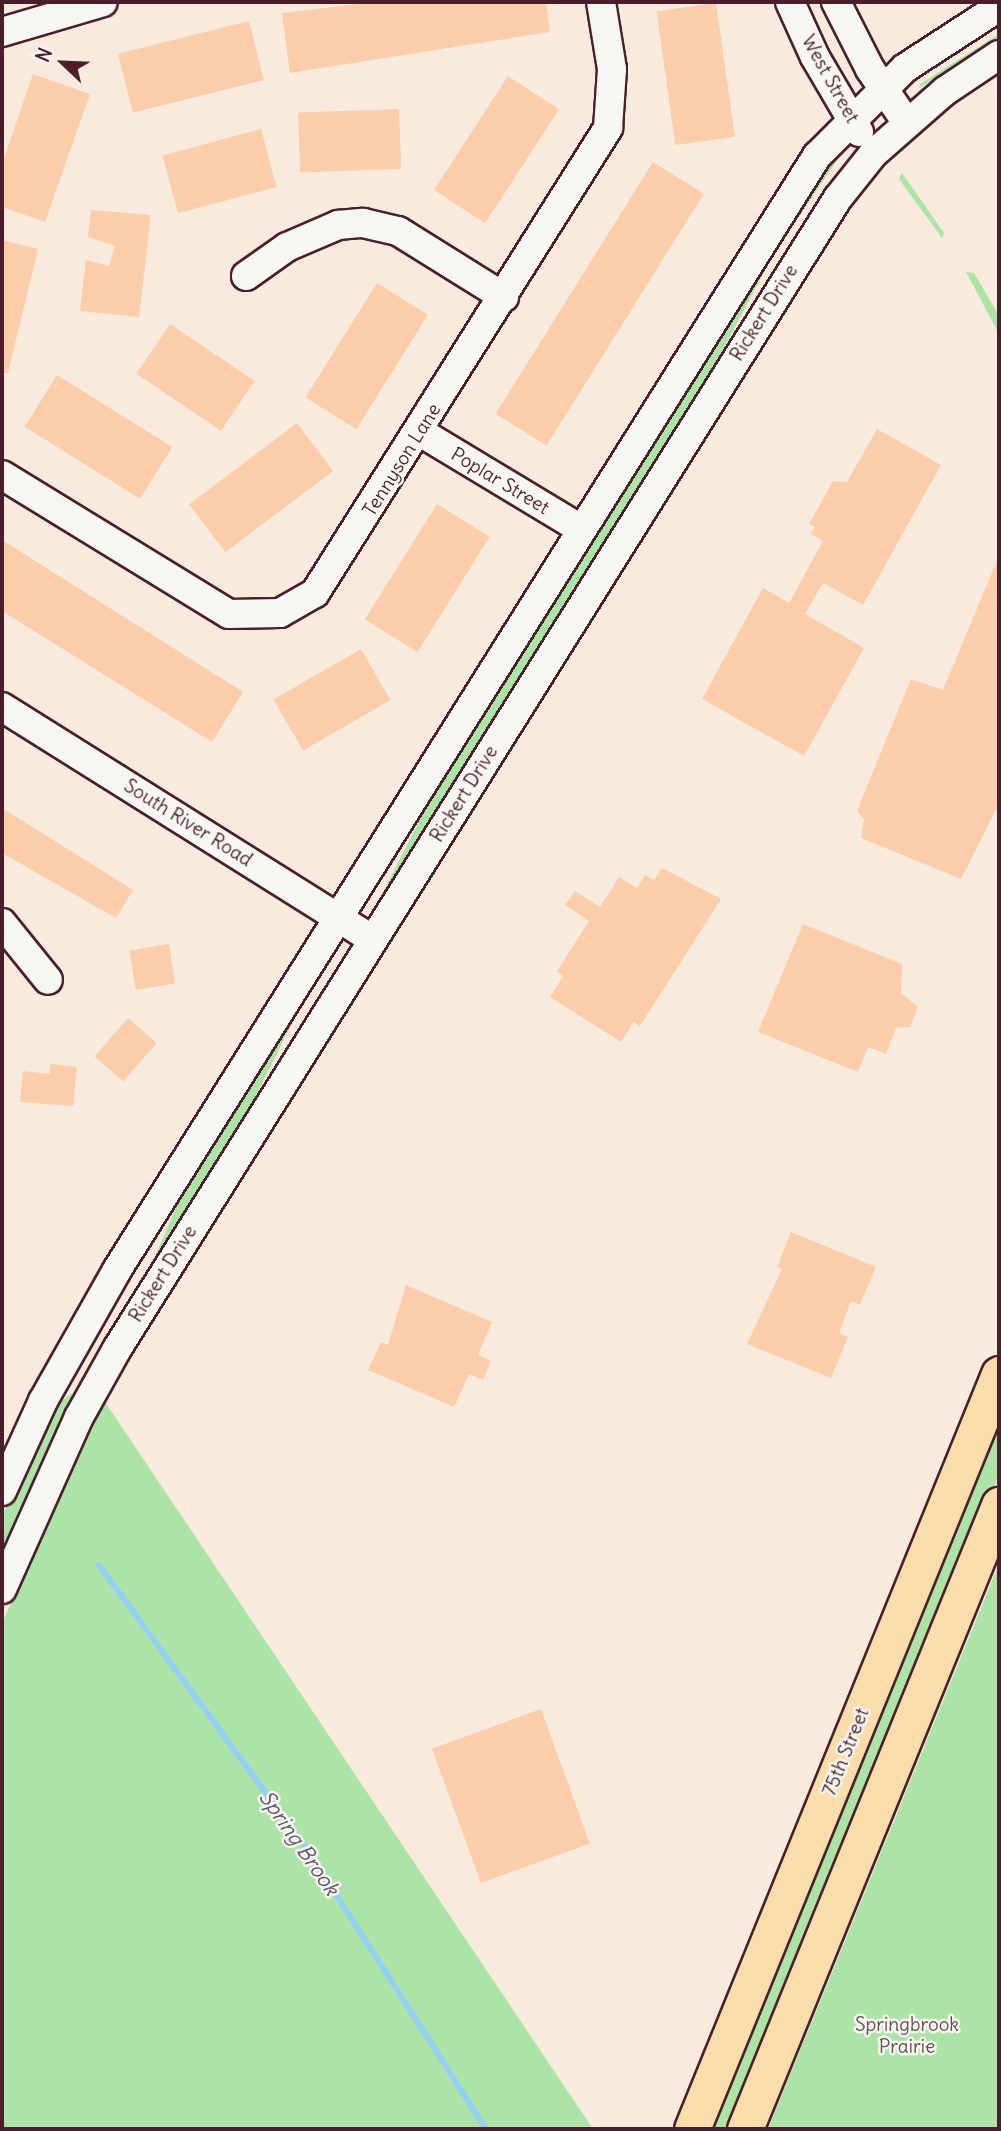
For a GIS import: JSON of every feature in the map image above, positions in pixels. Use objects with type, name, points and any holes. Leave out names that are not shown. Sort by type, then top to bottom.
[{"type":"main road","name":"75th Street","points":[[692,2129],[999,1374]]},
{"type":"main road","points":[[745,2129],[999,1505]]},
{"type":"street","points":[[2,32],[103,2]]},
{"type":"street","name":"Tennyson Lane","points":[[2,475],[200,600],[229,614],[262,616],[292,608],[325,582],[608,128],[612,69],[601,2]]},
{"type":"street","name":"West Street","points":[[790,2],[873,154]]},
{"type":"street","name":"West Street","points":[[836,2],[881,88],[907,123]]},
{"type":"street","name":"Rickert Drive","points":[[2,1491],[85,1324],[777,216],[851,118],[881,88],[999,7]]},
{"type":"street","name":"Rickert Drive","points":[[2,1588],[79,1417],[117,1349],[791,270],[873,154],[907,123],[999,55]]},
{"type":"street","points":[[246,276],[287,247],[338,225],[363,223],[398,232],[504,297]]},
{"type":"street","name":"Poplar Street","points":[[420,432],[581,529]]},
{"type":"street","name":"South River Road","points":[[2,707],[373,940]]},
{"type":"street","points":[[2,923],[48,980]]},
{"type":"green space","points":[[999,34],[999,41],[919,88],[920,84]]},
{"type":"green space","points":[[846,147],[772,257],[698,397],[380,898],[462,737],[806,192]]},
{"type":"green space","points":[[902,173],[944,233],[942,238],[899,179]]},
{"type":"green space","points":[[966,272],[974,273],[999,316],[999,334]]},
{"type":"green space","points":[[322,964],[245,1117],[152,1263],[195,1164]]},
{"type":"green space","points":[[72,1393],[71,1404],[2,1551],[2,1516],[53,1408]]},
{"type":"green space","points":[[103,1399],[593,2129],[2,2129],[2,1623]]},
{"type":"green space","points":[[999,1404],[999,1474],[732,2129],[705,2129]]},
{"type":"green space","name":"Springbrook Prairie","points":[[999,1564],[999,2129],[768,2129]]},
{"type":"building","points":[[376,2],[546,2],[550,32],[290,73],[282,13]]},
{"type":"building","points":[[716,3],[735,137],[675,145],[657,11]]},
{"type":"building","points":[[249,21],[264,80],[133,113],[118,54]]},
{"type":"building","points":[[33,74],[90,94],[45,222],[2,207],[2,164]]},
{"type":"building","points":[[508,76],[559,109],[485,223],[434,190]]},
{"type":"building","points":[[399,109],[401,169],[300,172],[298,113]]},
{"type":"building","points":[[261,129],[277,187],[178,213],[162,155]]},
{"type":"building","points":[[653,162],[704,194],[546,446],[496,414]]},
{"type":"building","points":[[91,210],[151,215],[139,317],[80,311],[86,260],[109,266],[115,246],[88,237]]},
{"type":"building","points":[[2,240],[38,249],[8,373],[2,373]]},
{"type":"building","points":[[377,283],[428,315],[356,429],[305,397]]},
{"type":"building","points":[[170,324],[255,381],[221,431],[136,374]]},
{"type":"building","points":[[57,375],[172,447],[140,499],[25,427]]},
{"type":"building","points":[[297,423],[333,471],[225,552],[189,504]]},
{"type":"building","points":[[877,429],[941,465],[863,605],[823,583],[805,614],[864,648],[804,756],[702,699],[763,588],[789,603],[823,541],[811,534],[815,527],[809,524],[833,481],[847,482]]},
{"type":"building","points":[[437,504],[490,537],[418,652],[365,619]]},
{"type":"building","points":[[2,540],[243,692],[212,742],[2,611]]},
{"type":"building","points":[[999,556],[999,803],[961,879],[861,838],[864,819],[857,811],[911,679],[943,690]]},
{"type":"building","points":[[361,649],[391,700],[303,751],[274,700]]},
{"type":"building","points":[[2,808],[133,890],[116,918],[2,853]]},
{"type":"building","points":[[662,868],[721,899],[640,1026],[634,1022],[621,1042],[550,997],[563,976],[557,971],[589,921],[565,905],[575,891],[600,907],[619,877],[637,888],[645,875],[654,880]]},
{"type":"building","points":[[803,924],[902,964],[901,993],[918,1007],[910,1027],[896,1028],[886,1054],[868,1047],[858,1072],[758,1032]]},
{"type":"building","points":[[169,944],[175,984],[136,990],[129,950]]},
{"type":"building","points":[[128,1018],[157,1043],[123,1081],[95,1056]]},
{"type":"building","points":[[50,1064],[77,1067],[73,1106],[20,1102],[23,1071],[50,1074]]},
{"type":"building","points":[[791,1232],[876,1267],[860,1305],[851,1301],[839,1333],[848,1337],[831,1378],[747,1344],[782,1269],[777,1267]]},
{"type":"building","points":[[406,1285],[492,1322],[478,1355],[491,1361],[483,1380],[469,1374],[454,1407],[368,1370],[381,1342],[388,1345]]},
{"type":"building","points":[[541,1709],[590,1843],[481,1883],[432,1749]]},
{"type":"waterway","name":"Spring Brook","points":[[99,1565],[305,1846],[486,2129]]}]
